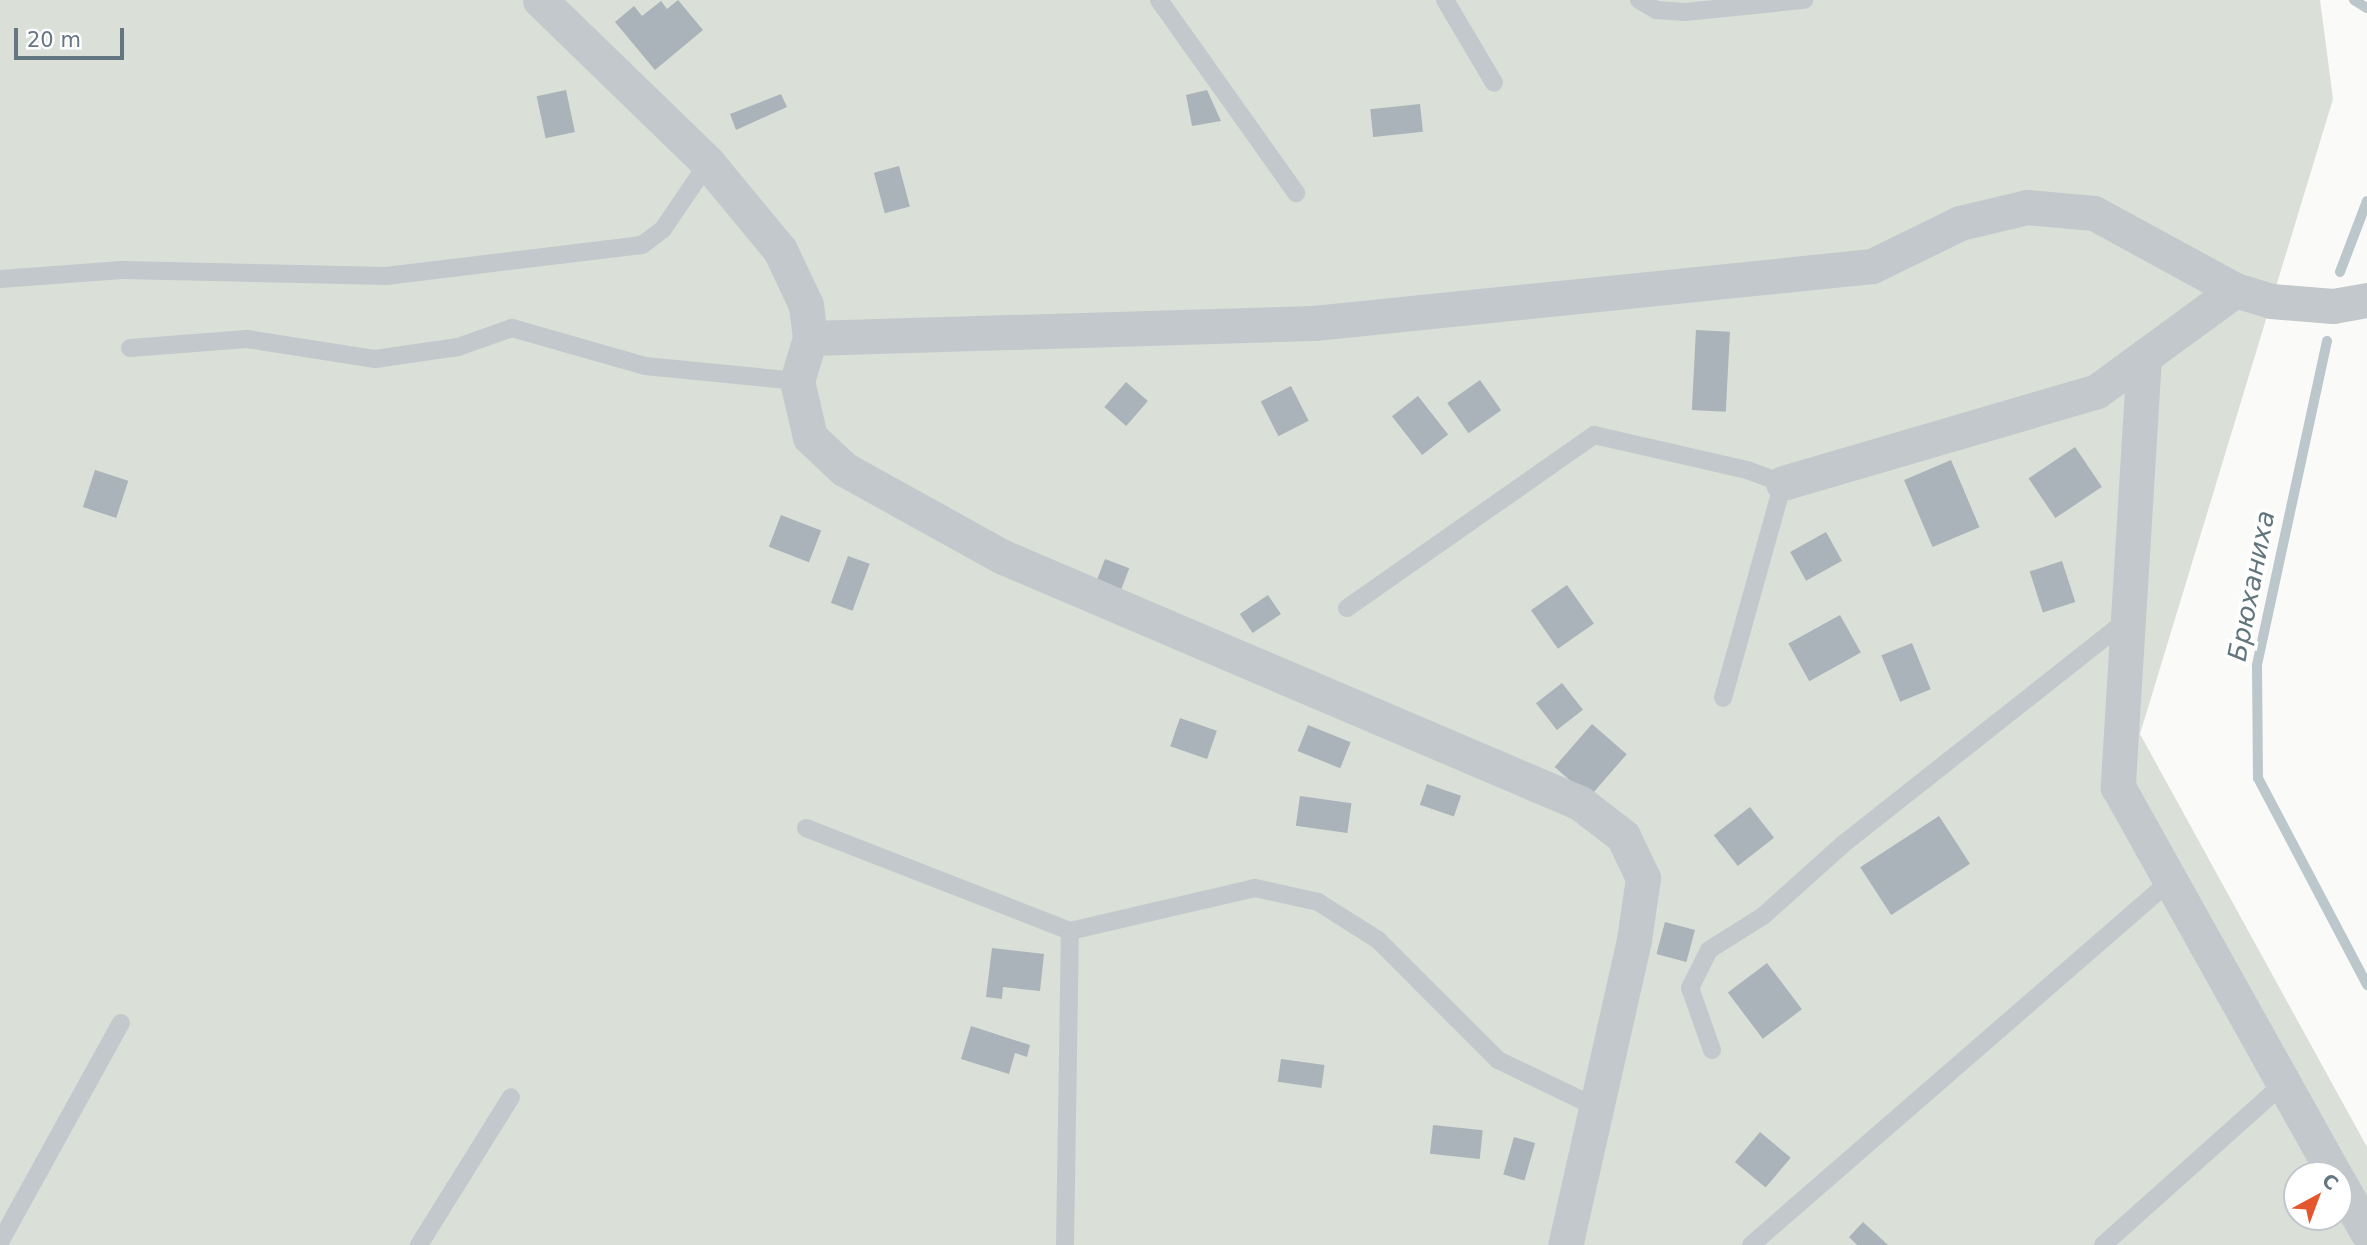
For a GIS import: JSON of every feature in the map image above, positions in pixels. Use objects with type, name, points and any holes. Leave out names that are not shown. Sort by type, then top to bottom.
[{"type":"street","points":[[553,3],[708,163],[780,250],[806,305],[810,338],[797,382],[810,437],[844,469],[1003,557],[1580,803],[1623,836],[1643,878],[1564,1245]]},
{"type":"street","points":[[810,338],[1314,323],[1872,266],[1960,223],[2026,207],[2094,213],[2235,289],[2271,302],[2333,306],[2367,300]]},
{"type":"street","points":[[1783,483],[2097,391],[2235,289]]},
{"type":"street","points":[[2144,357],[2118,787],[2327,1161]]},
{"type":"street","points":[[2353,1207],[2367,1232]]},
{"type":"lane","points":[[1160,0],[1296,193]]},
{"type":"lane","points":[[1445,0],[1494,83]]},
{"type":"lane","points":[[1639,0],[1657,10],[1685,12],[1804,0]]},
{"type":"lane","points":[[0,279],[122,270],[386,276],[642,245],[663,229],[708,163]]},
{"type":"lane","points":[[130,348],[247,339],[375,359],[458,347],[512,328],[645,366],[797,382]]},
{"type":"lane","points":[[1347,608],[1594,435],[1783,483],[1723,698]]},
{"type":"lane","points":[[1712,1049],[1690,988],[1709,950],[1763,916],[1842,845],[2128,619]]},
{"type":"lane","points":[[806,828],[1070,931],[1255,888],[1318,902],[1378,940],[1497,1060],[1594,1106]]},
{"type":"lane","points":[[1751,1245],[2170,881]]},
{"type":"lane","points":[[1065,1245],[1070,931]]},
{"type":"lane","points":[[0,1242],[121,1023]]},
{"type":"lane","points":[[2103,1245],[2284,1083]]},
{"type":"lane","points":[[419,1245],[511,1097]]},
{"type":"shaded area","points":[[0,0],[2320,0],[2333,99],[2140,734],[2367,1147],[2367,1245],[0,1245]]},
{"type":"building","points":[[678,0],[703,30],[655,70],[615,22],[634,6],[642,16],[661,1],[667,9]]},
{"type":"building","points":[[566,90],[575,132],[546,138],[537,96]]},
{"type":"building","points":[[1207,90],[1221,121],[1192,126],[1186,95]]},
{"type":"building","points":[[781,94],[787,107],[736,130],[730,114]]},
{"type":"building","points":[[1420,104],[1423,132],[1373,137],[1370,109]]},
{"type":"building","points":[[899,166],[910,207],[885,213],[874,173]]},
{"type":"building","points":[[1696,330],[1730,332],[1726,412],[1692,410]]},
{"type":"building","points":[[1480,380],[1501,410],[1468,433],[1447,403]]},
{"type":"building","points":[[1126,382],[1148,401],[1126,426],[1104,407]]},
{"type":"building","points":[[1291,386],[1309,421],[1278,436],[1261,401]]},
{"type":"building","points":[[1418,396],[1448,435],[1422,455],[1392,416]]},
{"type":"building","points":[[2075,447],[2102,487],[2055,518],[2029,478]]},
{"type":"building","points":[[1951,460],[1980,527],[1933,547],[1904,480]]},
{"type":"building","points":[[95,470],[128,481],[116,518],[83,507]]},
{"type":"building","points":[[781,515],[821,530],[809,562],[769,547]]},
{"type":"building","points":[[1826,532],[1842,561],[1806,581],[1790,552]]},
{"type":"building","points":[[848,556],[870,564],[853,611],[831,603]]},
{"type":"building","points":[[1105,559],[1129,568],[1120,592],[1096,582]]},
{"type":"building","points":[[2062,561],[2075,602],[2043,612],[2030,572]]},
{"type":"building","points":[[1567,585],[1594,624],[1558,649],[1531,610]]},
{"type":"building","points":[[1268,595],[1281,614],[1253,633],[1240,614]]},
{"type":"building","points":[[1840,615],[1861,653],[1809,681],[1788,644]]},
{"type":"building","points":[[1912,643],[1931,689],[1900,702],[1881,655]]},
{"type":"building","points":[[1562,683],[1583,710],[1557,730],[1536,703]]},
{"type":"building","points":[[1180,718],[1217,731],[1207,759],[1170,746]]},
{"type":"building","points":[[1592,724],[1627,754],[1589,797],[1555,767]]},
{"type":"building","points":[[1308,725],[1351,742],[1340,768],[1298,751]]},
{"type":"building","points":[[1427,784],[1461,796],[1454,817],[1420,805]]},
{"type":"building","points":[[1300,796],[1351,803],[1347,833],[1296,826]]},
{"type":"building","points":[[1750,807],[1774,838],[1738,866],[1714,835]]},
{"type":"building","points":[[1939,816],[1970,864],[1891,915],[1860,867]]},
{"type":"building","points":[[1665,922],[1695,930],[1686,962],[1656,954]]},
{"type":"building","points":[[992,948],[1044,954],[1040,991],[1003,987],[1002,999],[986,997]]},
{"type":"building","points":[[1767,963],[1802,1009],[1763,1039],[1728,992]]},
{"type":"building","points":[[971,1026],[1030,1045],[1027,1057],[1015,1053],[1009,1074],[961,1059]]},
{"type":"building","points":[[1281,1059],[1325,1065],[1321,1088],[1278,1082]]},
{"type":"building","points":[[1433,1125],[1483,1130],[1480,1159],[1430,1154]]},
{"type":"building","points":[[1760,1132],[1791,1158],[1766,1188],[1735,1162]]},
{"type":"building","points":[[1514,1137],[1535,1143],[1524,1181],[1503,1174]]},
{"type":"building","points":[[1863,1222],[1888,1245],[1857,1245],[1849,1237]]},
{"type":"waterway","name":"Брюханиха","points":[[2354,0],[2367,8]]},
{"type":"waterway","name":"Брюханиха","points":[[2340,272],[2367,201]]},
{"type":"waterway","name":"Брюханиха","points":[[2327,341],[2257,666],[2258,778],[2367,985]]}]
